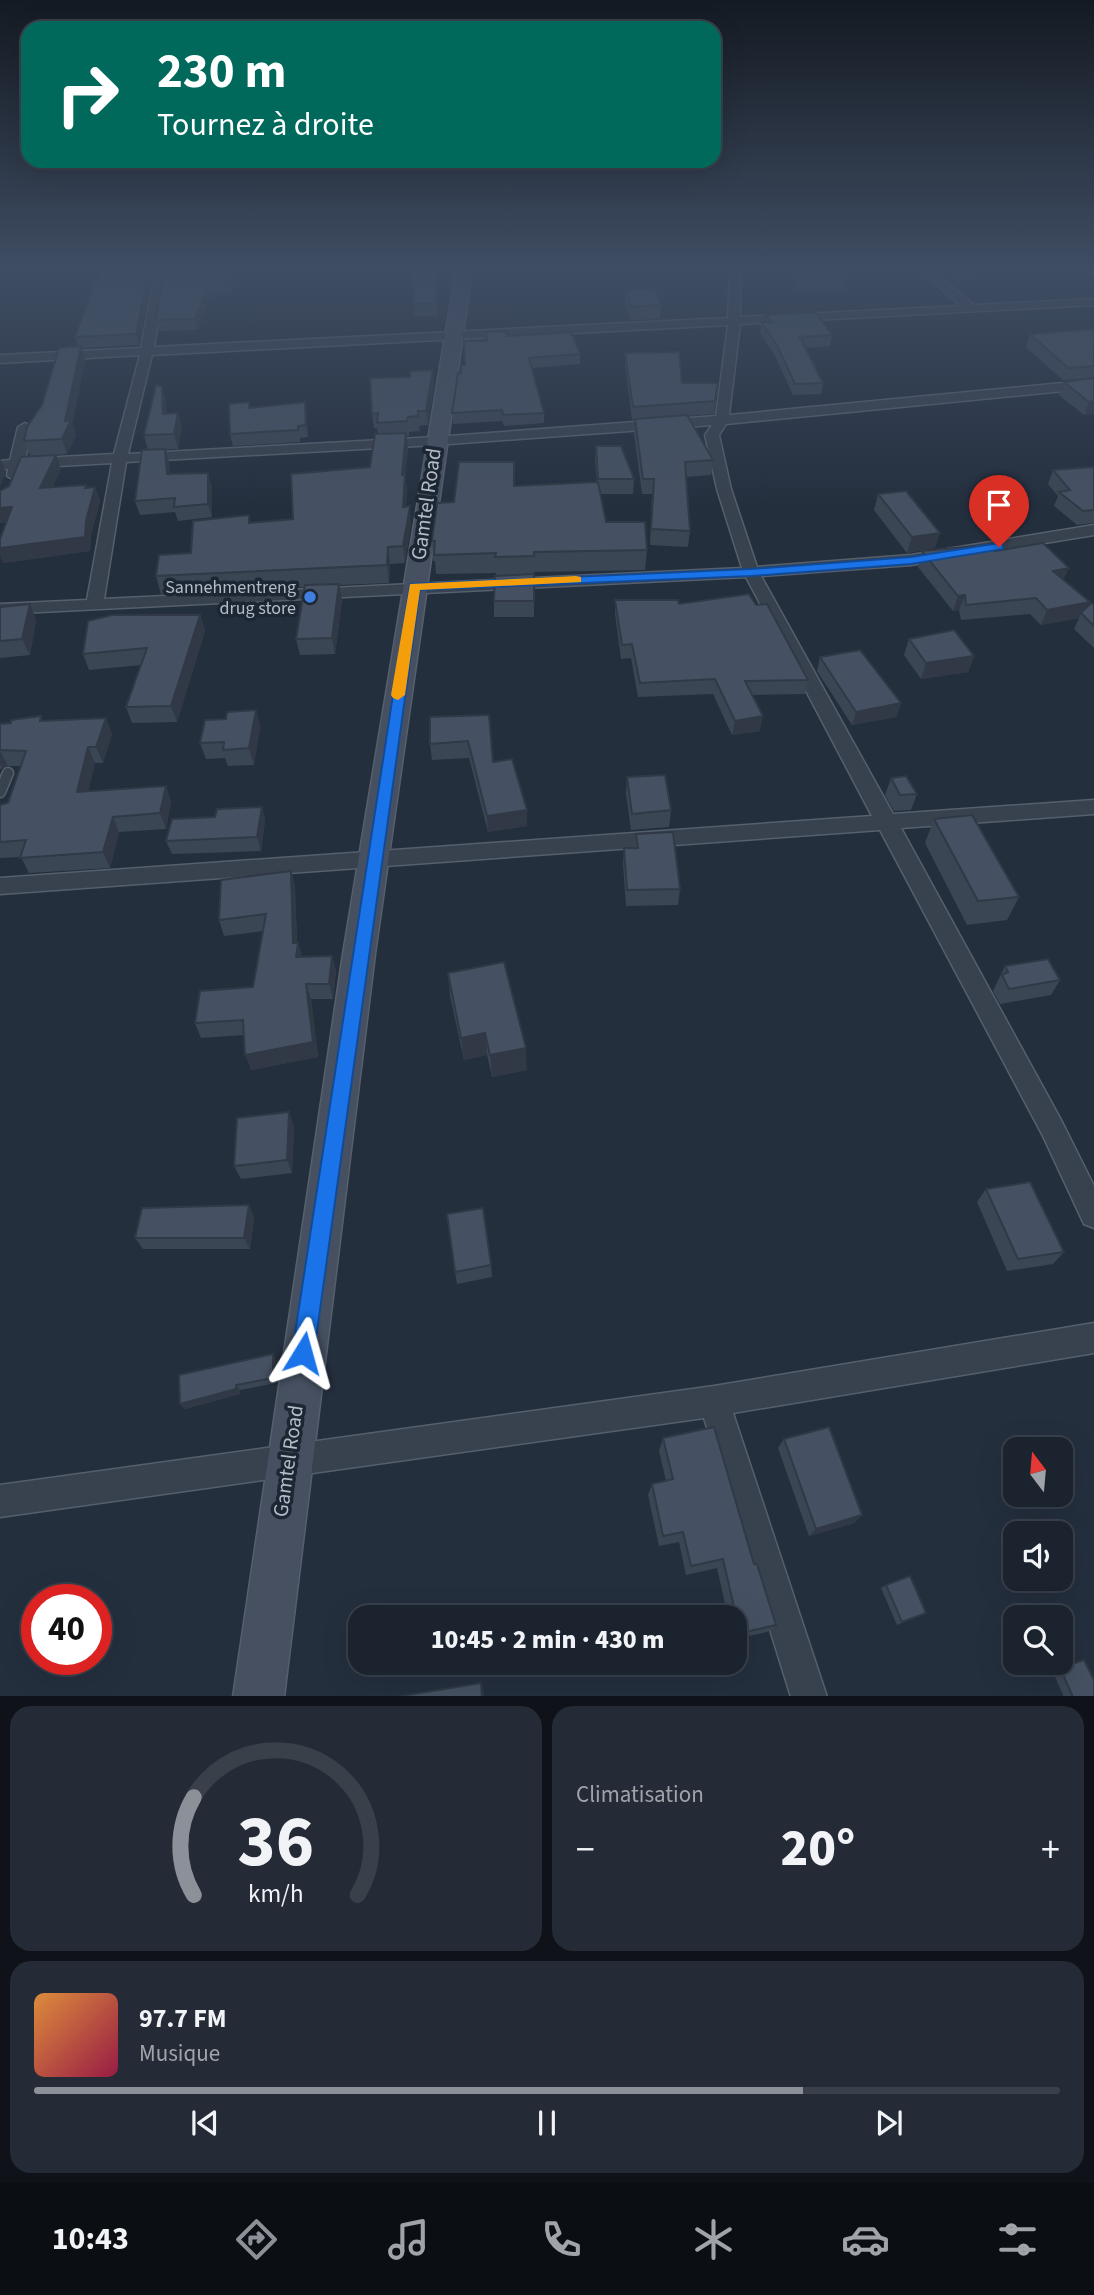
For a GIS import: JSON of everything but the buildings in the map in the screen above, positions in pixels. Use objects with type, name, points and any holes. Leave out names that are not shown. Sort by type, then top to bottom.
[{"type":"street","points":[[0,359],[167,349]]},
{"type":"street","name":"Gamtel Road","points":[[258,1696],[287,1462],[373,858],[450,349]]},
{"type":"street","points":[[731,349],[722,420],[712,435],[724,489],[751,572],[824,702],[885,821],[1052,1128],[1094,1215]]},
{"type":"street","points":[[95,602],[120,458],[147,350]]},
{"type":"street","points":[[0,465],[435,441],[722,420],[1094,384]]},
{"type":"street","points":[[10,487],[19,464],[25,427]]},
{"type":"street","points":[[0,609],[95,602],[751,572],[911,560],[1094,530]]},
{"type":"street","points":[[0,886],[1094,807]]},
{"type":"street","points":[[0,1501],[714,1401],[1094,1338]]},
{"type":"street","points":[[714,1401],[809,1696]]},
{"type":"lane","points":[[0,792],[8,774]]},
{"type":"slow traffic","points":[[398,695],[414,587],[576,580]]},
{"type":"place","name":"Sannehmentreng drug store","points":[[310,597]]},
{"type":"route","points":[[303,1353],[414,587],[751,572],[911,560],[999,547]]}]
